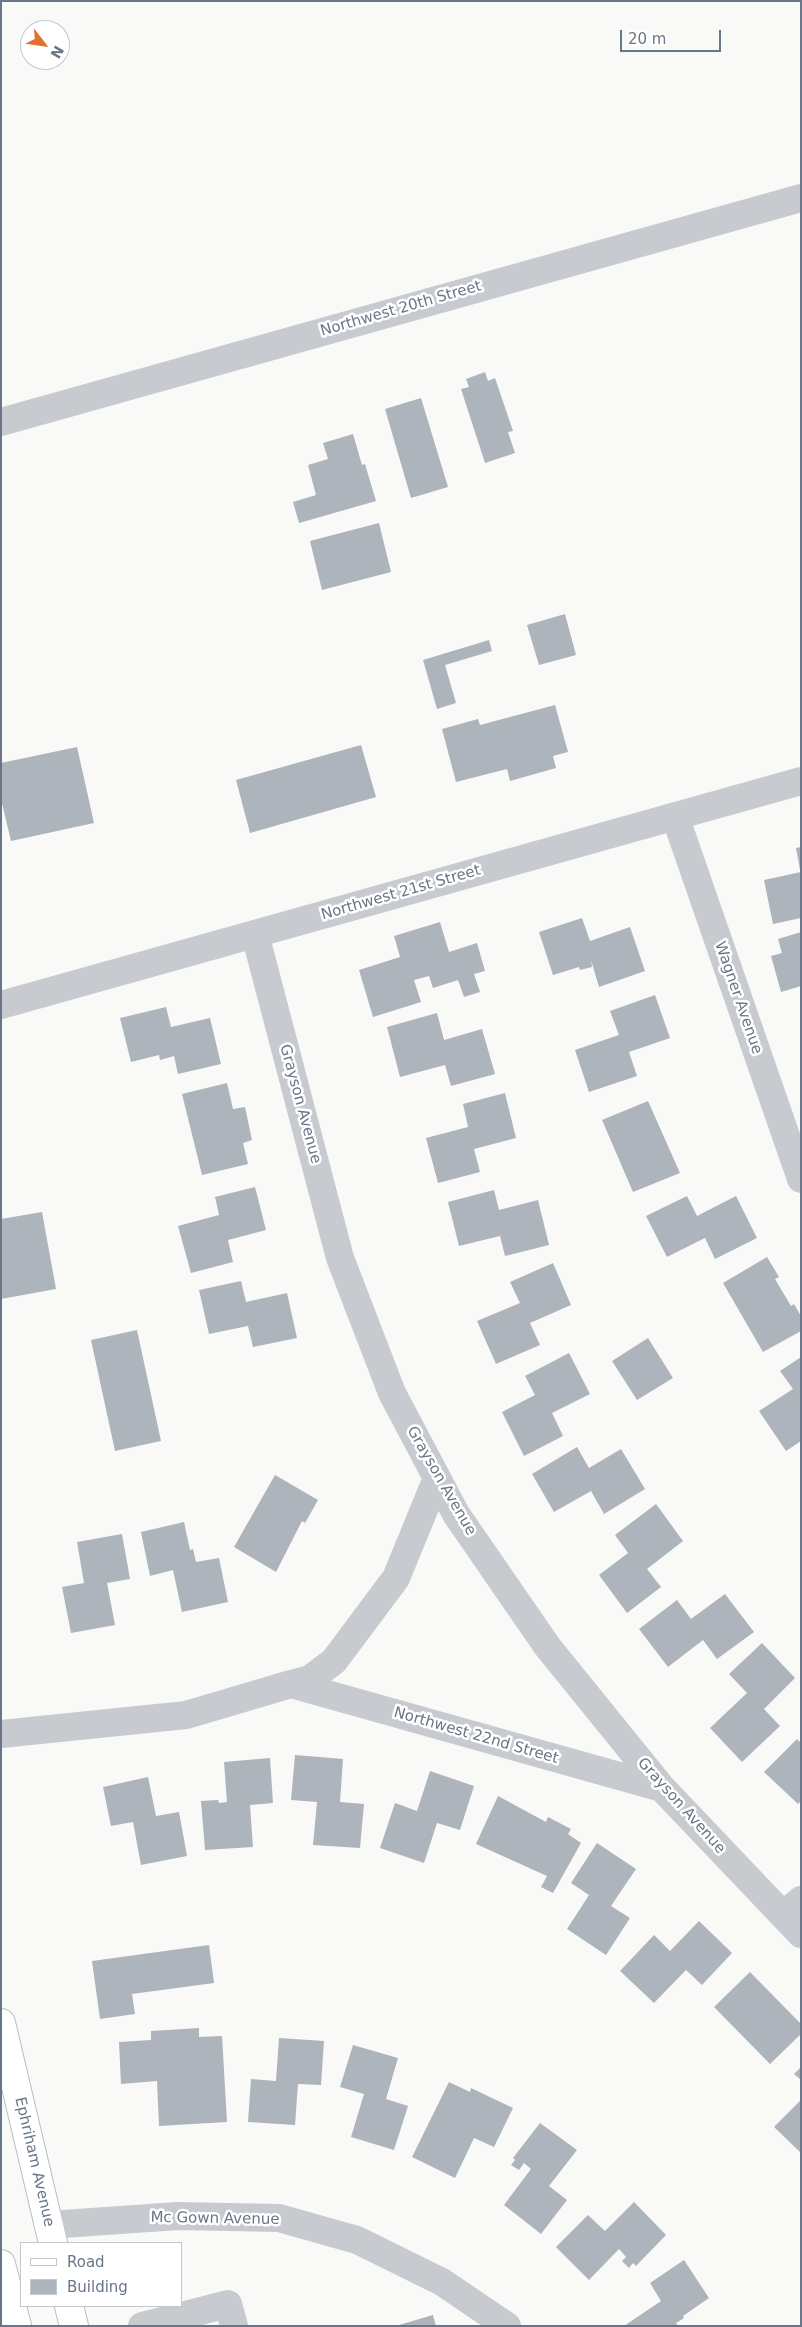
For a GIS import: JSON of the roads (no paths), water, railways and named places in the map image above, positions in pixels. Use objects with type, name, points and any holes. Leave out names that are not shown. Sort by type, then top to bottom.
[{"type":"main road","name":"Ephriham Avenue","points":[[1,2023],[50,2234]]},
{"type":"main road","points":[[1,2264],[17,2326]]},
{"type":"main road","points":[[69,2307],[74,2326]]},
{"type":"street","name":"Northwest 20th Street","points":[[1,422],[801,198]]},
{"type":"street","name":"Northwest 21st Street","points":[[1,1005],[801,781]]},
{"type":"street","name":"Wagner Avenue","points":[[675,816],[801,1179]]},
{"type":"street","name":"Grayson Avenue","points":[[255,934],[340,1258],[392,1393],[456,1514],[548,1646],[662,1788],[795,1916]]},
{"type":"street","points":[[1,1734],[186,1715],[310,1680],[334,1662],[396,1578],[437,1478]]},
{"type":"street","name":"Northwest 22nd Street","points":[[291,1684],[662,1788]]},
{"type":"street","name":"Mc Gown Avenue","points":[[50,2234],[178,2216],[279,2218],[357,2240],[442,2282],[507,2326]]},
{"type":"street","points":[[142,2326],[228,2304],[234,2326]]}]
